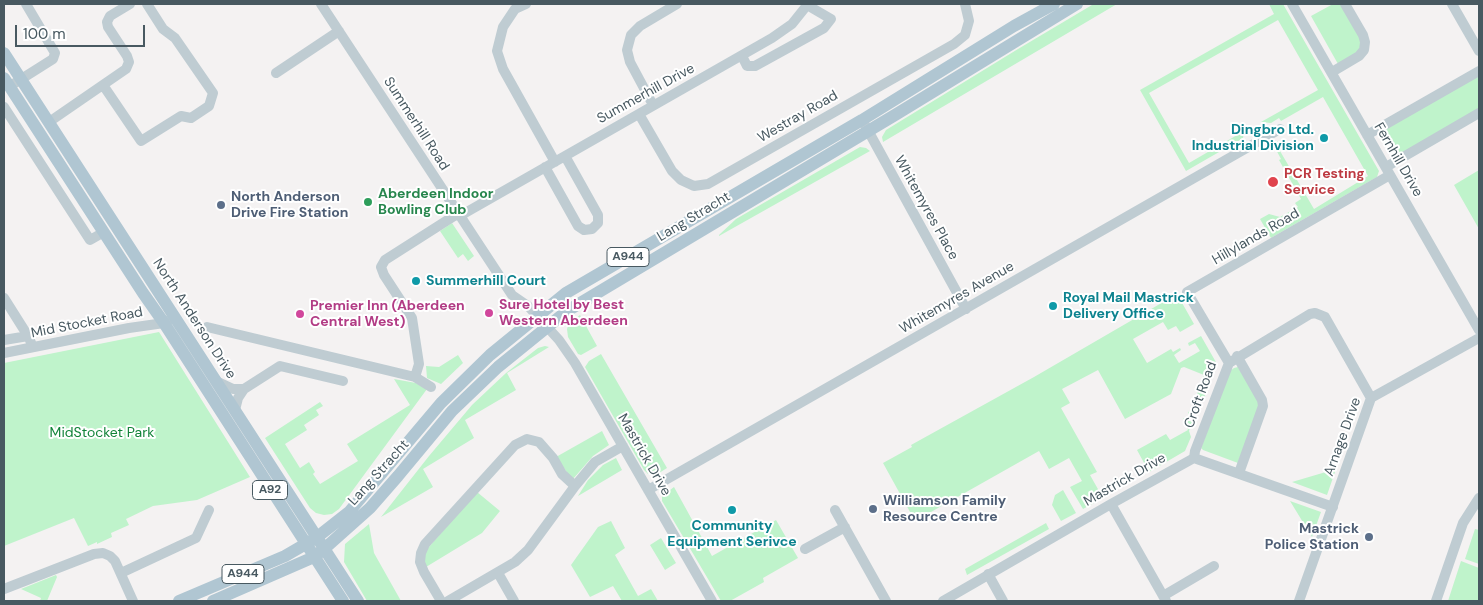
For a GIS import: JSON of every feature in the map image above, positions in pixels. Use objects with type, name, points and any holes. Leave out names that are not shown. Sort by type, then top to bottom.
[{"type":"main road","name":"Lang Stracht","points":[[324,549],[370,508],[452,411],[498,367],[546,326],[573,307],[865,126],[1014,26],[1054,4]]},
{"type":"main road","name":"Lang Stracht","points":[[311,541],[349,512],[441,402],[490,355],[566,293],[865,126],[1077,4]]},
{"type":"main road","name":"North Anderson Drive","points":[[4,53],[49,122],[169,320],[311,541],[324,549],[358,601]]},
{"type":"main road","name":"North Anderson Drive","points":[[7,82],[104,232],[218,382],[311,541],[314,557],[343,601]]},
{"type":"main road","name":"A944","points":[[179,601],[286,556],[311,541]]},
{"type":"main road","name":"A944","points":[[214,601],[314,557],[324,549]]},
{"type":"street","points":[[7,82],[21,80],[53,59],[56,54],[26,4]]},
{"type":"street","points":[[49,122],[126,69],[129,62],[127,56],[106,22],[110,16],[130,4]]},
{"type":"street","points":[[103,85],[141,141],[181,116],[191,118],[209,106],[213,93],[176,38],[162,30],[147,4]]},
{"type":"street","name":"Summerhill Road","points":[[321,4],[512,295],[528,306],[546,326]]},
{"type":"street","points":[[526,4],[516,10],[503,27],[497,50],[503,70],[555,162]]},
{"type":"street","points":[[653,105],[630,62],[627,50],[631,36],[640,26],[677,4]]},
{"type":"street","name":"Summerhill Drive","points":[[415,377],[419,364],[412,318],[384,275],[381,267],[385,260],[454,216],[465,213],[742,56],[792,24],[808,4],[831,20],[824,28],[755,66],[747,66],[742,56]]},
{"type":"street","name":"Westray Road","points":[[640,114],[672,171],[681,180],[694,186],[708,184],[954,44],[965,35],[970,21],[965,4]]},
{"type":"street","name":"Fernhill Drive","points":[[1292,4],[1479,330]]},
{"type":"street","points":[[1332,72],[1359,56],[1364,50],[1366,42],[1345,4]]},
{"type":"street","points":[[1452,4],[1479,51]]},
{"type":"street","points":[[276,72],[339,31]]},
{"type":"street","points":[[1367,134],[1479,71]]},
{"type":"street","points":[[4,107],[90,240],[104,232]]},
{"type":"street","name":"Hillylands Road","points":[[1187,292],[1388,171],[1479,113]]},
{"type":"street","name":"Whitemyres Place","points":[[865,126],[966,309]]},
{"type":"street","name":"Whitemyres Avenue","points":[[648,490],[1280,129]]},
{"type":"street","points":[[545,167],[578,226],[584,230],[592,229],[598,222],[598,215],[565,156]]},
{"type":"street","name":"Croft Road","points":[[1187,292],[1233,360],[1201,434],[1194,458]]},
{"type":"street","points":[[4,298],[28,336],[33,348]]},
{"type":"street","points":[[1239,473],[1263,406],[1262,400],[1233,360],[1310,314],[1321,314],[1325,318],[1371,398]]},
{"type":"street","name":"Mid Stocket Road","points":[[4,353],[169,320]]},
{"type":"street","name":"Mastrick Drive","points":[[546,326],[559,340],[575,363],[712,601]]},
{"type":"street","points":[[208,327],[415,377],[431,387]]},
{"type":"street","name":"Mid Stocket Road","points":[[4,340],[28,336]]},
{"type":"street","name":"Arnage Drive","points":[[1299,601],[1371,398],[1479,338]]},
{"type":"street","points":[[235,410],[238,398],[244,389],[280,366],[343,381]]},
{"type":"street","points":[[218,382],[233,389],[244,389]]},
{"type":"street","points":[[441,601],[420,562],[425,544],[515,445],[526,439],[539,442],[553,458],[562,474],[575,486]]},
{"type":"street","points":[[448,601],[515,562],[528,550],[595,462],[623,446]]},
{"type":"street","points":[[1194,458],[1332,508]]},
{"type":"street","name":"Mastrick Drive","points":[[943,601],[1194,458]]},
{"type":"street","points":[[1436,601],[1463,523],[1479,498]]},
{"type":"street","points":[[1111,504],[1165,599],[1214,566]]},
{"type":"street","points":[[120,572],[196,538],[208,510]]},
{"type":"street","points":[[835,510],[886,601]]},
{"type":"street","points":[[805,549],[845,527]]},
{"type":"street","points":[[4,589],[103,552],[115,561],[133,601]]},
{"type":"street","points":[[498,573],[514,601]]},
{"type":"street","points":[[988,574],[1004,601]]},
{"type":"green space","points":[[1117,4],[883,142],[882,137],[886,130],[1018,49],[1092,5]]},
{"type":"green space","points":[[1269,4],[1283,4],[1379,171],[1377,177],[1271,238],[1260,219],[1269,214],[1280,217],[1298,207],[1295,203],[1301,199],[1279,160],[1281,159],[1273,144],[1278,141],[1283,149],[1280,151],[1314,209],[1368,176],[1323,97],[1281,121],[1279,118],[1271,123],[1261,122],[1318,90],[1278,20],[1149,93],[1189,163],[1244,131],[1243,138],[1186,171],[1140,90],[1274,14]]},
{"type":"green space","points":[[1333,4],[1342,4],[1360,36],[1360,48],[1357,53],[1338,64],[1311,16]]},
{"type":"green space","points":[[1479,75],[1479,109],[1393,158],[1378,133]]},
{"type":"green space","points":[[860,147],[870,151],[719,236],[736,219]]},
{"type":"green space","points":[[1479,170],[1479,229],[1454,185]]},
{"type":"green space","points":[[452,223],[474,256],[468,261],[463,254],[458,258],[440,231]]},
{"type":"green space","points":[[1177,294],[1194,324],[1180,332],[1176,326],[1168,330],[1163,322],[1133,339],[1147,363],[1171,349],[1173,352],[1180,348],[1181,350],[1174,355],[1179,363],[1200,351],[1195,343],[1189,346],[1188,343],[1201,336],[1217,364],[1204,398],[1200,401],[1194,417],[1189,415],[1188,412],[1191,411],[1204,375],[1184,367],[1181,368],[1171,394],[1125,419],[1098,370],[1062,389],[1070,403],[1061,408],[1097,472],[1090,475],[1103,498],[1083,509],[1070,487],[1082,481],[1069,458],[1049,469],[1039,451],[915,521],[883,463],[912,447],[911,445],[1034,377]]},
{"type":"green space","points":[[580,315],[597,346],[581,355],[578,354],[568,337],[567,329],[569,323]]},
{"type":"green space","name":"MidStocket Park","points":[[159,332],[250,477],[197,500],[153,506],[126,519],[129,525],[111,533],[112,537],[97,544],[97,542],[88,546],[74,518],[4,546],[4,363]]},
{"type":"green space","points":[[549,347],[507,373],[516,390],[465,420],[474,438],[423,469],[433,487],[381,517],[472,405],[506,373],[538,348]]},
{"type":"green space","points":[[601,354],[667,468],[656,475],[648,474],[644,470],[585,367],[589,361]]},
{"type":"green space","points":[[458,355],[463,363],[441,384],[427,378],[426,366],[439,367]]},
{"type":"green space","points":[[1238,367],[1259,402],[1259,406],[1238,463],[1201,448],[1230,371]]},
{"type":"green space","points":[[394,379],[416,383],[427,389],[339,509],[332,514],[316,513],[310,508],[265,438],[320,402],[323,406],[316,410],[319,415],[304,425],[307,430],[285,444],[300,468],[309,462],[315,472],[313,474],[320,484],[358,461],[347,444],[410,405]]},
{"type":"green space","points":[[1183,418],[1192,422],[1189,431],[1191,437],[1185,451],[1149,472],[1137,450],[1166,434],[1170,440],[1188,430]]},
{"type":"green space","points":[[602,431],[609,445],[593,456],[573,479],[571,478],[556,457]]},
{"type":"green space","points":[[616,458],[622,470],[578,496],[588,480],[603,465]]},
{"type":"green space","points":[[1336,469],[1327,495],[1292,482]]},
{"type":"green space","points":[[674,487],[712,556],[776,520],[798,558],[763,578],[764,582],[730,601],[721,601],[662,501],[662,496]]},
{"type":"green space","points":[[1063,490],[1076,513],[1061,521],[1052,505],[1055,495]]},
{"type":"green space","points":[[477,492],[500,511],[482,533],[426,567],[424,557],[427,549]]},
{"type":"green space","points":[[1290,501],[1321,512],[1312,537]]},
{"type":"green space","points":[[611,521],[625,548],[615,555],[638,596],[651,589],[658,601],[622,601],[613,586],[590,597],[571,565],[598,527]]},
{"type":"green space","points":[[1046,523],[1049,529],[967,575],[965,569]]},
{"type":"green space","points":[[369,524],[374,553],[401,601],[367,601],[344,562],[345,544]]},
{"type":"green space","points":[[1475,529],[1479,530],[1479,564],[1465,559]]},
{"type":"green space","points":[[661,538],[676,563],[665,570],[650,545]]},
{"type":"green space","points":[[1461,561],[1479,568],[1479,601],[1448,601]]},
{"type":"green space","points":[[56,575],[57,577],[47,601],[40,601],[41,598],[21,589]]},
{"type":"place","name":"Dingbro Ltd. Industrial Division","points":[[1324,138]]},
{"type":"place","name":"PCR Testing Service","points":[[1273,182]]},
{"type":"place","name":"Aberdeen Indoor Bowling Club","points":[[368,202]]},
{"type":"place","name":"North Anderson Drive Fire Station","points":[[221,205]]},
{"type":"place","name":"Summerhill Court","points":[[416,281]]},
{"type":"place","name":"Royal Mail Mastrick Delivery Office","points":[[1053,306]]},
{"type":"place","name":"Sure Hotel by Best Western Aberdeen","points":[[489,313]]},
{"type":"place","name":"Premier Inn (Aberdeen Central West)","points":[[300,314]]},
{"type":"place","name":"Williamson Family Resource Centre","points":[[873,509]]},
{"type":"place","name":"Community Equipment Serivce","points":[[732,510]]},
{"type":"place","name":"Mastrick Police Station","points":[[1369,537]]}]
